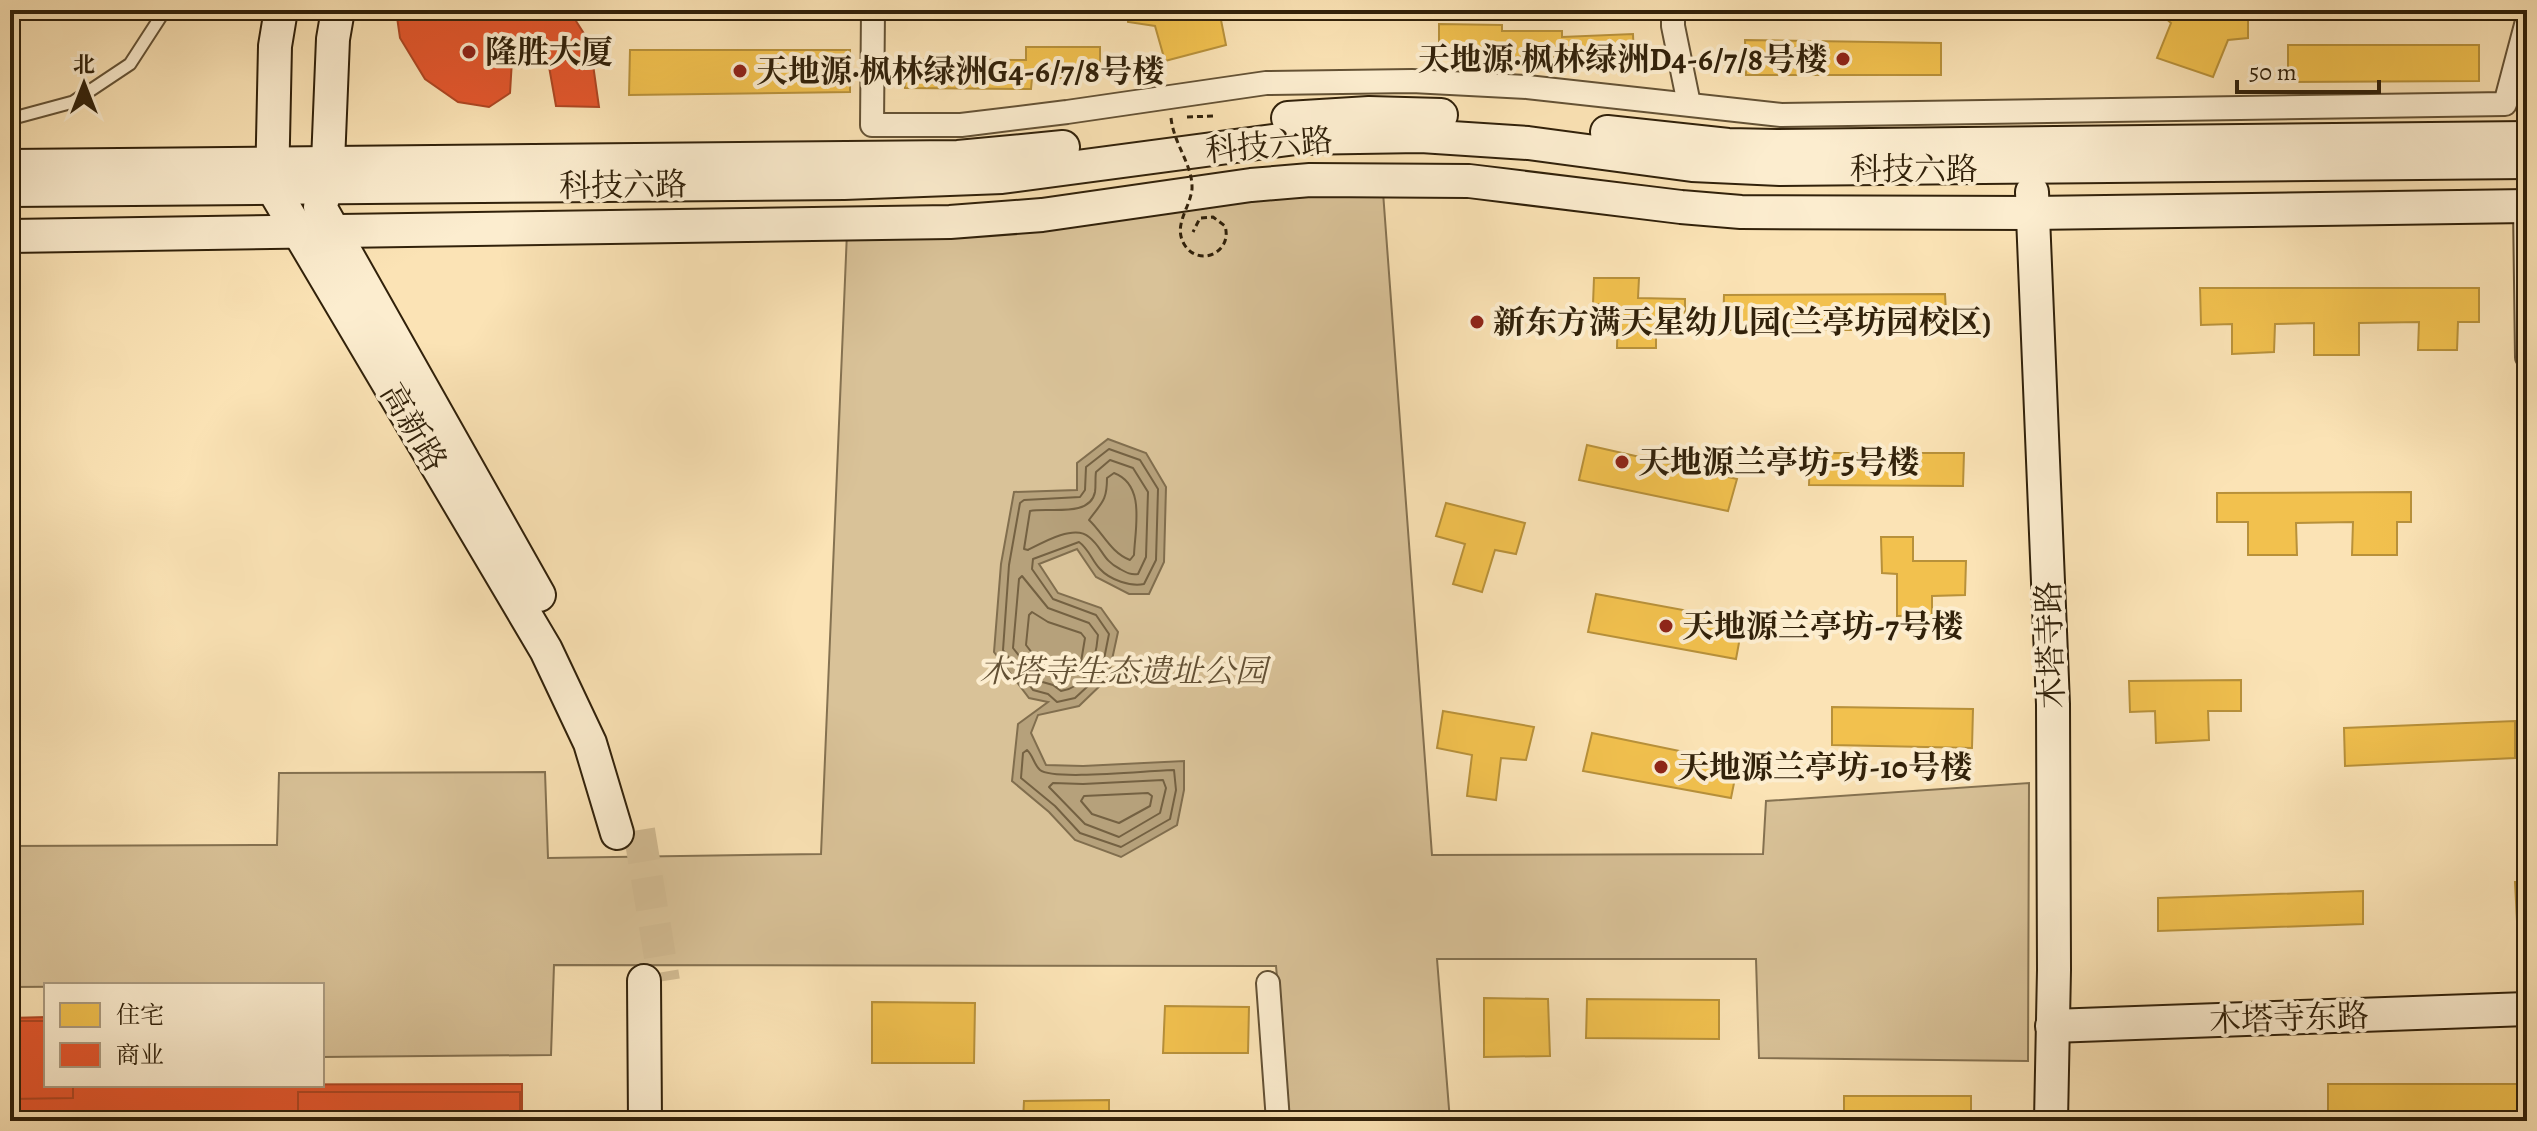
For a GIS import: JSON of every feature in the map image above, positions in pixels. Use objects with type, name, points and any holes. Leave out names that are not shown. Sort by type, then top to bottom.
[{"type":"main road","points":[[281,10],[275,46],[281,197]]},
{"type":"main road","points":[[327,197],[333,39],[338,10]]},
{"type":"main road","points":[[10,166],[281,197],[327,197],[958,157],[1289,118],[1369,113],[1446,116],[1728,145],[2527,138]]},
{"type":"main road","name":"科技六路","points":[[10,190],[281,197],[896,204],[1023,195],[1289,159],[1424,157],[1541,165],[1690,184],[1753,188],[2526,199]]},
{"type":"main road","name":"科技六路","points":[[2043,190],[2527,162]]},
{"type":"main road","name":"木塔寺路","points":[[2043,190],[2071,702],[2062,1037],[2051,1121]]},
{"type":"main road","points":[[10,236],[281,197]]},
{"type":"main road","name":"科技六路","points":[[10,209],[281,197]]},
{"type":"main road","name":"高新路","points":[[281,197],[546,650],[628,832],[610,738],[560,632],[327,197]]},
{"type":"main road","points":[[645,1121],[654,981],[666,1121]]},
{"type":"main road","name":"木塔寺东路","points":[[2062,1037],[2527,1009]]},
{"type":"main road","name":"木塔寺东路","points":[[2062,1037],[2527,1028]]},
{"type":"main road","name":"木塔寺路","points":[[2062,1037],[2071,1121]]},
{"type":"street","points":[[873,10],[872,125],[961,125],[1281,83],[1412,81],[1527,87],[1781,115],[2505,104],[2527,21]]},
{"type":"street","points":[[1673,10],[1673,26],[1689,104]]},
{"type":"street","points":[[2526,199],[2527,357]]},
{"type":"street","points":[[1268,983],[1278,1121]]},
{"type":"lane","points":[[10,119],[73,102],[130,64],[165,10]]},
{"type":"path","points":[[1185,117],[1213,116]]},
{"type":"path","points":[[1171,118],[1178,147],[1191,174],[1190,199],[1180,224],[1184,244],[1198,256],[1209,256],[1217,254],[1226,240],[1225,226],[1213,217],[1200,218],[1193,232]]},
{"type":"green space","name":"木塔寺生态遗址公园","points":[[1284,191],[1383,192],[1432,855],[1763,854],[1766,801],[2029,783],[2028,1061],[1759,1058],[1756,959],[1437,959],[1450,1121],[1290,1121],[1276,966],[554,965],[551,1055],[324,1057],[324,983],[44,983],[44,987],[10,987],[10,846],[277,845],[279,773],[545,772],[548,858],[821,854],[847,232]]},
{"type":"water","points":[[1108,439],[1146,453],[1166,487],[1164,562],[1149,594],[1129,594],[1096,577],[1077,549],[1039,564],[1058,593],[1101,608],[1118,632],[1108,678],[1079,706],[1038,715],[1031,733],[1046,765],[1184,761],[1184,790],[1177,825],[1121,857],[1075,840],[1049,812],[1012,781],[1018,724],[1048,702],[1029,698],[994,652],[1001,564],[1014,492],[1077,490],[1077,463]]},
{"type":"building: 住宅","points":[[1128,10],[1219,10],[1226,45],[1165,61],[1155,26],[1128,22]]},
{"type":"building: 住宅","points":[[2156,10],[2196,10],[2201,15],[2248,10],[2248,38],[2228,40],[2213,77],[2157,58],[2171,23]]},
{"type":"building: 住宅","points":[[1439,24],[1502,25],[1502,31],[1562,31],[1562,37],[1633,34],[1634,61],[1571,63],[1571,57],[1506,57],[1505,48],[1439,48]]},
{"type":"building: 住宅","name":"天地源·枫林绿洲D4-6/7/8号楼","points":[[1745,40],[1941,43],[1941,75],[1746,75]]},
{"type":"building: 住宅","points":[[2288,45],[2479,45],[2479,81],[2288,82]]},
{"type":"building: 住宅","points":[[1026,47],[1100,47],[1100,78],[1032,78],[1031,89],[905,88],[906,59],[1026,60]]},
{"type":"building: 住宅","name":"天地源·枫林绿洲G4-6/7/8号楼","points":[[630,50],[850,50],[850,92],[629,95]]},
{"type":"building: 住宅","points":[[1594,278],[1639,278],[1638,298],[1685,299],[1685,330],[1656,330],[1656,348],[1617,348],[1618,305],[1593,304]]},
{"type":"building: 住宅","points":[[2200,288],[2479,288],[2479,322],[2458,322],[2457,350],[2418,350],[2419,322],[2359,323],[2359,355],[2314,355],[2314,323],[2275,324],[2274,352],[2232,354],[2232,324],[2201,325]]},
{"type":"building: 住宅","points":[[1945,294],[1947,330],[1723,330],[1724,295]]},
{"type":"building: 住宅","name":"天地源兰亭坊-5号楼","points":[[1587,445],[1737,479],[1728,511],[1579,480]]},
{"type":"building: 住宅","points":[[1810,453],[1964,453],[1963,486],[1809,485]]},
{"type":"building: 住宅","points":[[2411,492],[2411,522],[2397,522],[2397,555],[2352,555],[2353,522],[2296,523],[2297,555],[2248,555],[2248,522],[2217,522],[2217,493]]},
{"type":"building: 住宅","points":[[1446,503],[1525,523],[1516,554],[1495,550],[1482,592],[1453,584],[1465,544],[1436,536]]},
{"type":"building: 住宅","points":[[1881,537],[1913,537],[1913,561],[1966,561],[1965,595],[1932,596],[1932,615],[1897,616],[1897,574],[1882,573]]},
{"type":"building: 住宅","name":"天地源兰亭坊-7号楼","points":[[1596,594],[1743,621],[1736,659],[1588,632]]},
{"type":"building: 住宅","points":[[2241,680],[2241,711],[2208,711],[2209,740],[2156,743],[2155,711],[2130,712],[2129,681]]},
{"type":"building: 住宅","points":[[1832,707],[1973,709],[1972,748],[1832,745]]},
{"type":"building: 住宅","points":[[1443,711],[1534,727],[1526,760],[1501,758],[1496,800],[1467,796],[1472,755],[1437,748]]},
{"type":"building: 住宅","points":[[2515,721],[2515,758],[2345,766],[2344,728]]},
{"type":"building: 住宅","name":"天地源兰亭坊-10号楼","points":[[1592,733],[1738,763],[1731,798],[1583,771]]},
{"type":"building: 住宅","points":[[2515,882],[2527,882],[2527,921],[2517,921]]},
{"type":"building: 住宅","points":[[2363,891],[2363,924],[2158,931],[2158,898]]},
{"type":"building: 住宅","points":[[1484,998],[1548,999],[1550,1056],[1484,1057]]},
{"type":"building: 住宅","points":[[1587,999],[1719,1000],[1719,1039],[1586,1038]]},
{"type":"building: 住宅","points":[[872,1002],[975,1003],[974,1063],[872,1063]]},
{"type":"building: 住宅","points":[[1165,1006],[1249,1007],[1248,1053],[1163,1053]]},
{"type":"building: 住宅","points":[[2328,1084],[2527,1084],[2527,1121],[2328,1121]]},
{"type":"building: 住宅","points":[[1844,1096],[1971,1096],[1971,1121],[1844,1121]]},
{"type":"building: 住宅","points":[[1109,1100],[1109,1121],[1023,1121],[1024,1101]]},
{"type":"building: 住宅","points":[[1668,1111],[1816,1112],[1816,1121],[1668,1121]]},
{"type":"building: 商业","name":"隆胜大厦","points":[[396,10],[569,10],[590,43],[599,107],[556,106],[545,44],[512,60],[510,93],[489,107],[458,102],[425,79],[400,38]]},
{"type":"building: 商业","points":[[44,1017],[44,1087],[522,1084],[522,1121],[10,1121],[10,1018]]},
{"type":"building: 商业","points":[[10,1021],[44,1021],[44,1087],[73,1087],[73,1098],[10,1099]]},
{"type":"building: 商业","points":[[298,1092],[520,1092],[520,1121],[298,1121]]},
{"type":"tunnel","points":[[639,830],[664,981]]},
{"type":"place","name":"隆胜大厦","points":[[469,52]]},
{"type":"place","name":"天地源·枫林绿洲D4-6/7/8号楼","points":[[1843,59]]},
{"type":"place","name":"天地源·枫林绿洲G4-6/7/8号楼","points":[[740,71]]},
{"type":"place","name":"新东方满天星幼儿园(兰亭坊园校区)","points":[[1477,322]]},
{"type":"place","name":"天地源兰亭坊-5号楼","points":[[1622,462]]},
{"type":"place","name":"天地源兰亭坊-7号楼","points":[[1666,626]]},
{"type":"place","name":"天地源兰亭坊-10号楼","points":[[1661,767]]}]
